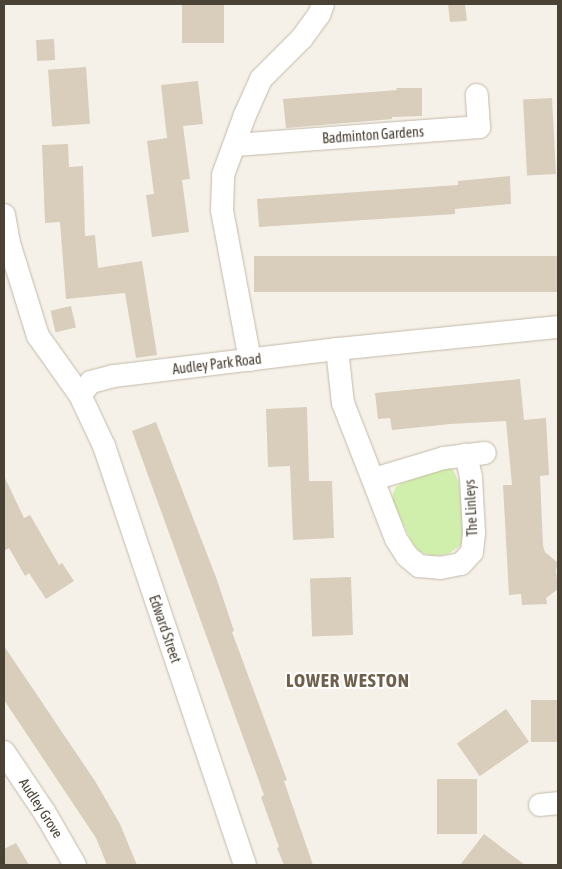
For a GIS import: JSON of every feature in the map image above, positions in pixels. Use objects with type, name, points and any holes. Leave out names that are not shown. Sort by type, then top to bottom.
[{"type":"street","points":[[250,360],[222,210],[223,175],[235,145],[244,114],[261,79],[302,38],[318,15],[323,4]]},
{"type":"street","name":"Badminton Gardens","points":[[235,145],[479,127],[476,95]]},
{"type":"street","points":[[4,215],[9,243],[38,336],[80,395]]},
{"type":"street","name":"Audley Park Road","points":[[80,395],[91,382],[114,376],[337,349],[558,327]]},
{"type":"street","name":"The Linleys","points":[[337,349],[343,403],[396,539],[406,556],[419,566],[440,568],[461,564],[472,552],[474,533],[471,477],[476,454],[444,458],[374,479]]},
{"type":"street","name":"Edward Street","points":[[80,395],[104,446],[245,865]]},
{"type":"street","name":"Audley Grove","points":[[4,752],[45,813],[76,865]]},
{"type":"green space","points":[[444,468],[452,468],[459,482],[464,538],[460,546],[448,554],[434,556],[420,552],[413,544],[393,502],[393,494],[396,487],[402,483]]},
{"type":"building","points":[[182,4],[224,4],[224,43],[182,43]]},
{"type":"building","points":[[448,4],[465,4],[467,21],[450,22]]},
{"type":"building","points":[[54,39],[55,60],[37,61],[36,40]]},
{"type":"building","points":[[86,67],[90,124],[52,127],[48,70]]},
{"type":"building","points":[[198,81],[203,124],[183,126],[190,179],[182,180],[189,232],[152,237],[146,195],[154,194],[147,141],[167,138],[161,85]]},
{"type":"building","points":[[396,88],[422,88],[422,116],[392,117],[392,119],[286,128],[283,99],[397,90]]},
{"type":"building","points":[[552,98],[556,174],[527,175],[523,100]]},
{"type":"building","points":[[68,144],[69,167],[83,166],[85,236],[95,235],[98,268],[142,261],[157,355],[136,358],[125,293],[66,299],[60,222],[45,223],[42,145]]},
{"type":"building","points":[[510,176],[511,204],[455,209],[455,214],[259,227],[257,199],[458,185],[458,181]]},
{"type":"building","points":[[254,256],[558,256],[558,292],[254,292]]},
{"type":"building","points":[[71,306],[76,327],[55,332],[51,311]]},
{"type":"building","points":[[520,379],[524,420],[546,418],[549,475],[540,476],[543,546],[545,552],[558,563],[556,570],[558,589],[546,598],[547,604],[522,605],[521,594],[509,595],[503,485],[512,485],[506,421],[392,430],[390,418],[378,419],[375,393]]},
{"type":"building","points":[[307,407],[309,481],[332,481],[334,538],[293,540],[290,466],[268,467],[266,409]]},
{"type":"building","points":[[156,422],[217,580],[234,631],[232,632],[287,780],[284,781],[313,865],[284,865],[277,848],[279,847],[261,797],[264,795],[132,431]]},
{"type":"building","points":[[4,476],[24,518],[30,515],[59,565],[62,563],[74,581],[46,599],[29,573],[25,576],[9,548],[4,551]]},
{"type":"building","points":[[351,577],[353,635],[312,636],[310,578]]},
{"type":"building","points":[[4,646],[95,781],[120,824],[137,865],[107,865],[96,838],[4,700]]},
{"type":"building","points":[[531,700],[558,700],[558,742],[531,742]]},
{"type":"building","points":[[506,709],[529,742],[480,776],[457,743]]},
{"type":"building","points":[[437,779],[477,779],[477,834],[437,834]]},
{"type":"building","points":[[484,834],[505,850],[525,865],[460,865]]},
{"type":"building","points":[[16,843],[29,865],[4,865],[4,849]]},
{"type":"district","name":"LOWER WESTON","points":[[348,681]]}]
